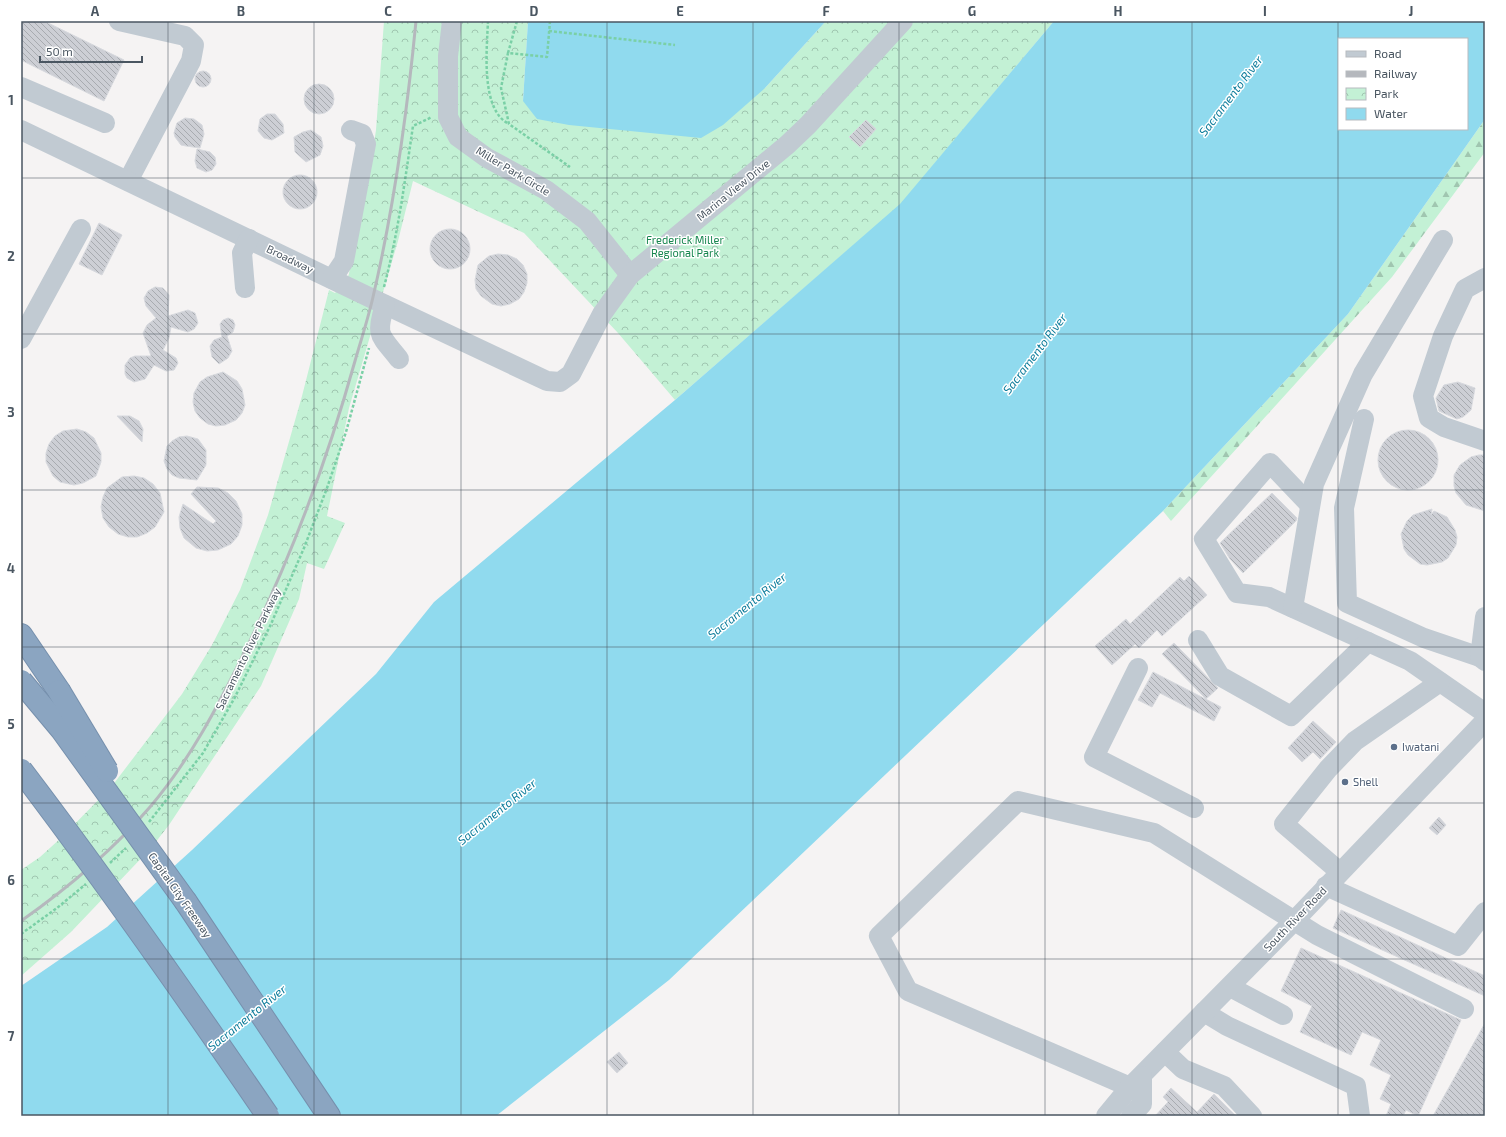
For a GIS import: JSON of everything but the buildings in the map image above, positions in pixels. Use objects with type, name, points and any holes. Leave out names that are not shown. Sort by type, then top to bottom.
[{"type":"highway","points":[[21,635],[53,680],[186,902]]},
{"type":"highway","name":"Capital City Freeway","points":[[21,681],[62,730],[186,902],[329,1116]]},
{"type":"highway","points":[[21,770],[85,855],[193,1006],[268,1116]]},
{"type":"street","points":[[119,21],[185,36],[194,45],[191,61],[128,182]]},
{"type":"street","name":"Miller Park Circle","points":[[452,21],[448,56],[448,117],[458,137],[487,158],[546,190],[587,221],[630,275]]},
{"type":"street","name":"Marina View Drive","points":[[560,382],[571,374],[602,314],[630,275],[787,145],[808,125],[903,21]]},
{"type":"street","points":[[21,87],[105,123]]},
{"type":"street","name":"Broadway","points":[[21,130],[249,238],[382,304],[547,381],[560,382]]},
{"type":"street","points":[[332,279],[344,261],[366,144],[362,134],[351,130]]},
{"type":"street","points":[[21,339],[81,230]]},
{"type":"street","points":[[245,288],[242,253],[249,238]]},
{"type":"street","points":[[1293,608],[1314,484],[1363,374],[1443,240]]},
{"type":"street","points":[[1485,278],[1465,289],[1443,336],[1423,396],[1429,418],[1444,427],[1485,441]]},
{"type":"street","points":[[382,304],[379,331],[399,359]]},
{"type":"street","points":[[1364,419],[1344,508],[1346,603],[1424,638],[1483,659],[1485,617]]},
{"type":"street","points":[[1310,505],[1270,463],[1204,539],[1237,593],[1268,597],[1410,661],[1485,713]]},
{"type":"street","points":[[1198,640],[1220,676],[1291,716],[1368,642]]},
{"type":"street","points":[[1138,668],[1094,757],[1194,808]]},
{"type":"street","points":[[1340,872],[1284,824],[1328,769],[1356,741],[1440,682]]},
{"type":"street","name":"South River Road","points":[[1106,1116],[1136,1081],[1294,921],[1485,721]]},
{"type":"street","points":[[1131,1116],[1142,1104],[1136,1081],[908,991],[879,936],[1018,801],[1154,833],[1294,921],[1464,1008]]},
{"type":"street","points":[[1326,886],[1458,946],[1479,931],[1485,912]]},
{"type":"street","points":[[1230,986],[1283,1015]]},
{"type":"street","points":[[1204,1012],[1227,1026],[1356,1086],[1360,1116]]},
{"type":"street","points":[[1165,1052],[1184,1069],[1224,1086],[1252,1116]]},
{"type":"path","points":[[488,21],[487,82],[494,106],[502,120],[570,166]]},
{"type":"path","points":[[509,124],[501,88],[508,53],[517,21]]},
{"type":"path","points":[[508,53],[547,57],[550,21]]},
{"type":"path","points":[[549,31],[676,45]]},
{"type":"path","points":[[382,304],[392,256],[412,126],[448,110]]},
{"type":"path","name":"Sacramento River Parkway","points":[[144,827],[203,753],[234,699],[271,624],[304,548],[330,481],[346,432],[371,342]]},
{"type":"path","points":[[109,864],[130,843]]},
{"type":"path","points":[[21,934],[57,908],[92,879]]},
{"type":"green space","name":"Frederick Miller Regional Park","points":[[384,21],[528,21],[523,101],[765,88],[826,21],[1054,21],[901,204],[675,400],[618,333],[524,233],[413,181],[398,241],[349,408],[327,516],[345,523],[324,569],[307,563],[299,599],[261,686],[169,825],[151,848],[71,932],[21,976],[21,870],[40,857],[62,837],[112,786],[182,694],[212,645],[240,590],[268,515],[302,396],[329,290],[335,293],[348,278],[368,183],[376,130]]},
{"type":"green space","points":[[1485,115],[1485,152],[1392,277],[1171,521],[1163,511],[1348,314],[1483,122]]},
{"type":"water","points":[[528,21],[826,21],[765,88],[723,125],[701,138],[569,125],[537,119],[523,101]]},
{"type":"water","name":"Sacramento River","points":[[1054,21],[1485,21],[1485,115],[1483,122],[1348,314],[1163,511],[669,980],[496,1116],[21,1116],[21,986],[107,927],[192,850],[376,674],[434,602],[675,400],[900,204]]},
{"type":"railway","points":[[21,921],[56,895],[105,854],[150,807],[178,771],[214,712],[278,581],[320,472],[344,398],[371,305],[381,263],[399,160],[416,21]]},
{"type":"place","name":"Iwatani","points":[[1394,747]]},
{"type":"place","name":"Shell","points":[[1345,782]]}]
